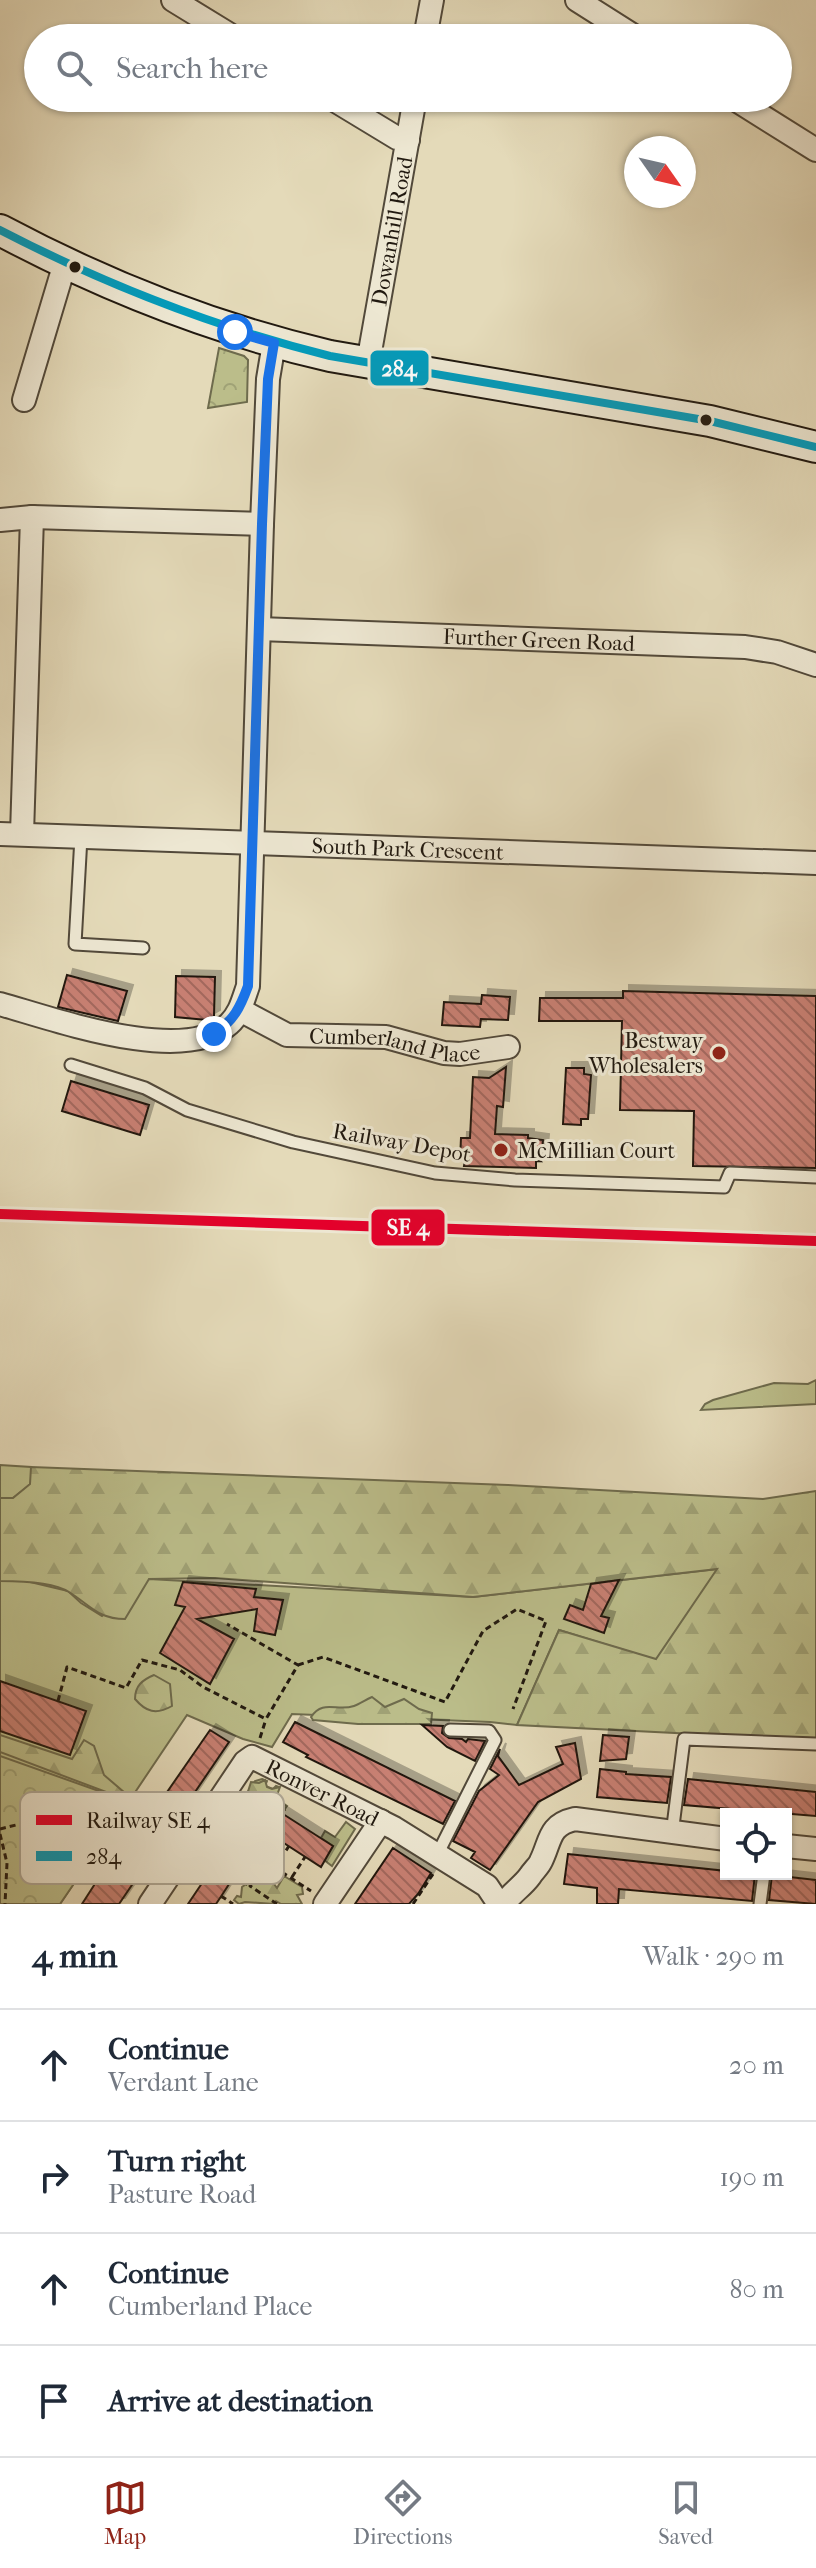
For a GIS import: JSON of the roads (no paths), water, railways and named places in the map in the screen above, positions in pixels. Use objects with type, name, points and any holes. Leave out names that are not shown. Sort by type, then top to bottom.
[{"type":"street","points":[[173,0],[212,24]]},
{"type":"street","points":[[428,24],[432,0]]},
{"type":"street","points":[[577,0],[615,24]]},
{"type":"street","points":[[354,112],[397,138],[408,140]]},
{"type":"street","name":"Dowanhill Road","points":[[368,363],[413,112]]},
{"type":"street","points":[[755,112],[816,150]]},
{"type":"street","points":[[0,231],[65,263],[184,314],[274,343],[368,363],[695,418],[816,447]]},
{"type":"street","points":[[24,400],[65,263]]},
{"type":"street","points":[[0,1004],[130,1038],[151,1039],[194,1040],[214,1034],[240,1010],[248,986],[262,524],[268,379],[274,343]]},
{"type":"street","points":[[0,520],[32,517],[262,524]]},
{"type":"street","points":[[11,834],[32,517]]},
{"type":"street","name":"Further Green Road","points":[[259,629],[745,647],[777,652],[816,665]]},
{"type":"street","name":"South Park Crescent","points":[[11,834],[816,863]]},
{"type":"street","name":"Cumberland Place","points":[[240,1010],[287,1035],[386,1037],[460,1054],[508,1047]]},
{"type":"street","name":"Ronver Road","points":[[225,1792],[245,1762],[252,1757],[381,1821],[435,1864],[487,1886],[504,1901]]},
{"type":"street","points":[[504,1901],[520,1889],[541,1861],[547,1842],[565,1821],[575,1819],[720,1838]]},
{"type":"street","points":[[320,1899],[381,1821]]},
{"type":"street","points":[[792,1847],[816,1849]]},
{"type":"street","name":"Ronver Road","points":[[150,1904],[163,1884]]},
{"type":"lane","points":[[81,837],[75,944],[143,948]]},
{"type":"lane","name":"Railway Depot","points":[[71,1065],[145,1088],[187,1110],[293,1142],[435,1173],[515,1180],[724,1187],[730,1173],[816,1177]]},
{"type":"lane","points":[[435,1864],[495,1740],[489,1731],[450,1730]]},
{"type":"lane","points":[[672,1834],[684,1739],[816,1744]]},
{"type":"lane","points":[[760,1904],[763,1880]]},
{"type":"place","name":"Bestway Wholesalers","points":[[719,1053]]},
{"type":"place","name":"McMillian Court","points":[[501,1150]]}]
